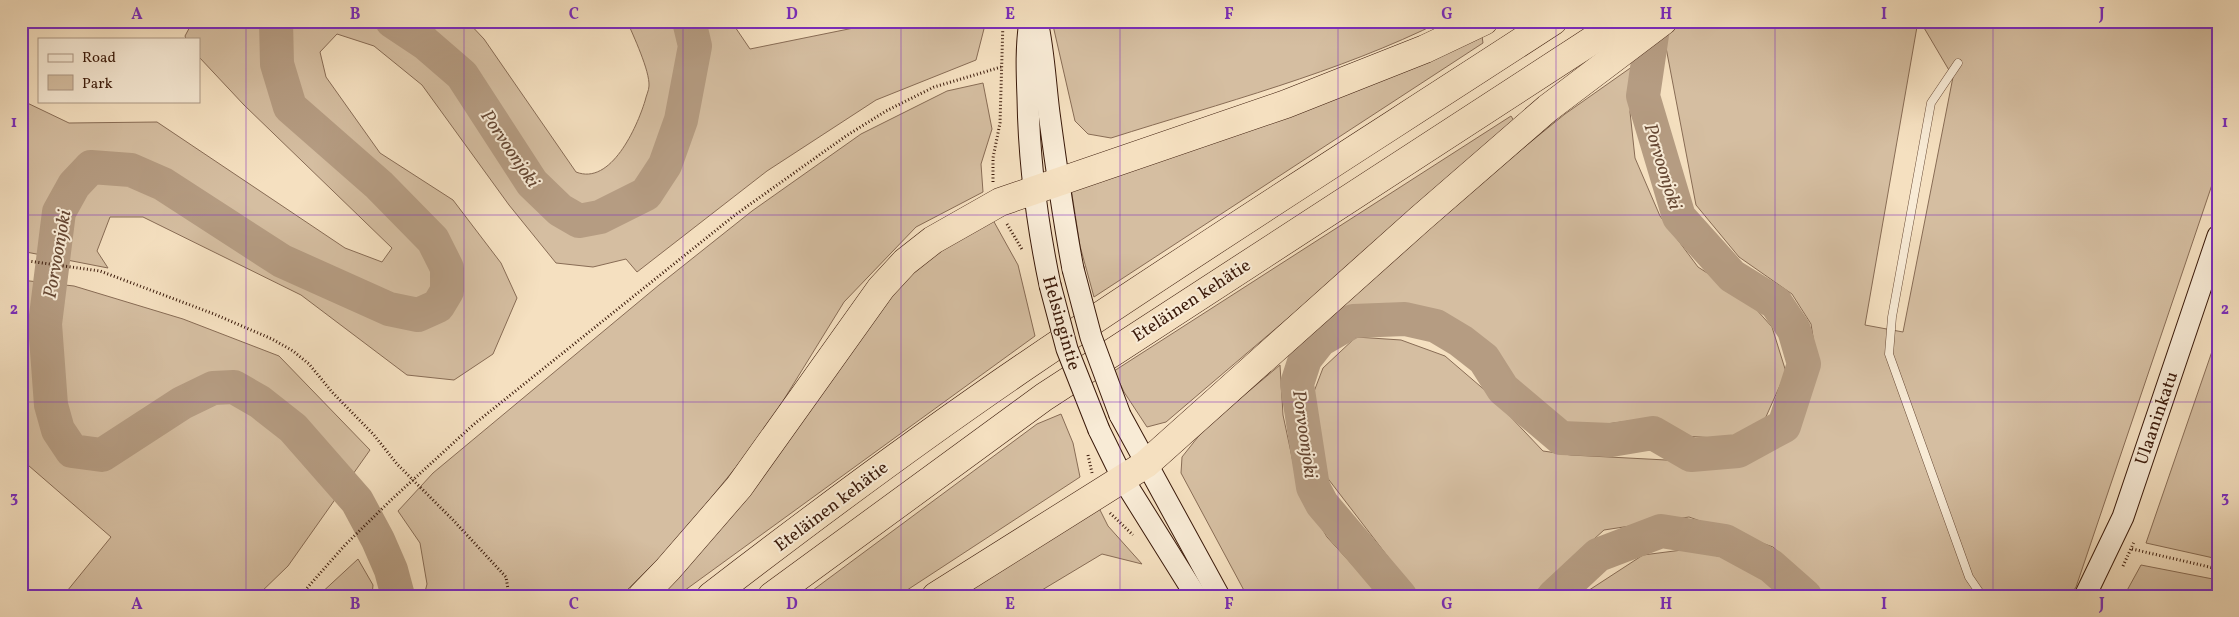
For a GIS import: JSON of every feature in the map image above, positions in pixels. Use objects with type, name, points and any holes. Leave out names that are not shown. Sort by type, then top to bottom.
[{"type":"highway","points":[[642,596],[739,488],[881,288],[905,262],[933,240],[1000,202],[1286,104],[1425,50],[1484,21]]},
{"type":"highway","name":"Eteläinen kehätie","points":[[711,596],[891,461],[1036,359],[1192,254],[1553,21]]},
{"type":"highway","points":[[936,596],[1146,464],[1376,258],[1548,108],[1663,21]]},
{"type":"highway","name":"Eteläinen kehätie","points":[[772,596],[1044,397],[1612,28]]},
{"type":"main road","name":"Helsingintie","points":[[1030,21],[1026,46],[1030,162],[1033,191],[1050,285],[1067,349],[1099,430],[1123,479],[1196,596]]},
{"type":"main road","name":"Helsingintie","points":[[1037,21],[1043,47],[1059,182],[1073,269],[1091,337],[1120,415],[1218,596]]},
{"type":"main road","name":"Ulaaninkatu","points":[[2085,596],[2123,517],[2218,236]]},
{"type":"lane","points":[[1958,63],[1931,103],[1892,317],[1889,354],[1969,577],[1982,596]]},
{"type":"path","points":[[1003,21],[1000,123],[993,158],[993,182],[1006,222],[1025,256]]},
{"type":"path","points":[[300,596],[346,545],[391,500],[473,425],[735,215],[846,136],[886,111],[934,87],[1001,67]]},
{"type":"path","points":[[21,260],[87,268],[110,274],[214,314],[272,339],[293,351],[309,364],[332,392],[374,435],[387,452],[454,520],[506,577],[508,589],[506,596]]},
{"type":"path","points":[[2132,549],[2218,569]]},
{"type":"green space","points":[[193,21],[467,21],[484,39],[576,172],[589,174],[611,163],[621,152],[636,125],[649,89],[649,79],[644,63],[627,21],[731,21],[750,49],[888,21],[986,21],[976,60],[876,100],[767,171],[637,272],[626,259],[593,267],[556,263],[509,205],[422,85],[374,46],[337,34],[320,52],[326,77],[380,153],[453,200],[501,263],[517,298],[493,354],[454,380],[407,375],[301,295],[143,217],[110,217],[97,251],[108,268],[21,251],[21,100],[69,123],[157,122],[345,248],[382,262],[392,248],[244,105],[200,58],[200,38],[186,38]]},
{"type":"green space","points":[[1052,21],[1442,21],[1402,40],[1321,72],[1111,138],[1088,134],[1075,121]]},
{"type":"green space","points":[[1684,21],[1918,21],[1865,325],[1903,332],[1953,77],[1920,21],[2218,21],[2218,167],[2076,587],[2070,596],[1827,596],[1773,547],[1689,517],[1604,530],[1531,596],[1418,596],[1316,463],[1310,402],[1323,368],[1356,337],[1401,340],[1445,356],[1487,392],[1543,451],[1571,455],[1742,464],[1796,434],[1817,363],[1811,324],[1792,294],[1739,257],[1696,205],[1664,37]]},
{"type":"green space","points":[[1482,36],[1483,43],[1094,297],[1080,246],[1071,188]]},
{"type":"green space","points":[[1636,64],[1630,112],[1635,158],[1660,216],[1698,267],[1747,299],[1772,327],[1786,372],[1765,419],[1732,439],[1683,436],[1652,418],[1576,428],[1554,417],[1470,333],[1414,310],[1360,305],[1327,321],[1458,201],[1565,114]]},
{"type":"green space","points":[[983,83],[992,129],[981,164],[983,192],[916,227],[844,302],[762,435],[676,541],[621,596],[424,596],[427,584],[420,543],[398,511],[433,473],[659,285],[752,211],[861,134],[947,91]]},
{"type":"green space","points":[[1511,116],[1516,124],[1166,422],[1147,427],[1124,392],[1114,371]]},
{"type":"green space","points":[[993,220],[1018,265],[1035,336],[677,596],[659,596],[914,266]]},
{"type":"green space","points":[[21,280],[74,286],[183,319],[279,356],[370,450],[288,566],[257,596],[63,596],[111,537],[21,459]]},
{"type":"green space","points":[[2218,334],[2218,559],[2146,543]]},
{"type":"green space","points":[[1280,365],[1283,415],[1299,490],[1327,537],[1381,596],[1247,596],[1181,473],[1182,457],[1205,428]]},
{"type":"green space","points":[[1061,414],[1073,443],[1080,477],[898,596],[805,596],[1037,424]]},
{"type":"green space","points":[[1099,508],[1108,526],[1142,564],[1102,554],[1032,596],[959,596]]},
{"type":"green space","points":[[1690,549],[1745,563],[1785,596],[1580,596],[1643,555]]},
{"type":"green space","points":[[358,559],[373,585],[372,596],[318,596]]},
{"type":"green space","points":[[2141,565],[2218,580],[2218,596],[2124,596]]},
{"type":"waterway","name":"Porvoonjoki","points":[[276,21],[277,64],[290,107],[379,185],[433,240],[447,268],[447,291],[438,306],[418,315],[389,309],[282,261],[163,184],[131,170],[91,167],[74,185],[59,212],[45,324],[51,405],[58,430],[72,451],[102,455],[182,403],[213,388],[234,387],[260,402],[293,428],[357,501],[378,540],[391,570],[398,596]]},
{"type":"waterway","name":"Porvoonjoki","points":[[392,21],[425,43],[462,75],[532,183],[560,210],[579,221],[600,217],[646,194],[665,165],[681,120],[695,46],[689,21]]},
{"type":"waterway","name":"Porvoonjoki","points":[[1400,596],[1322,504],[1313,487],[1297,384],[1305,359],[1320,340],[1353,321],[1405,319],[1436,326],[1461,341],[1484,359],[1503,389],[1561,438],[1611,440],[1653,433],[1691,455],[1738,451],[1784,426],[1804,364],[1794,330],[1776,303],[1732,276],[1679,217],[1643,96],[1654,21]]},
{"type":"waterway","name":"Porvoonjoki","points":[[1554,596],[1598,555],[1661,531],[1725,541],[1771,566],[1805,596]]}]
